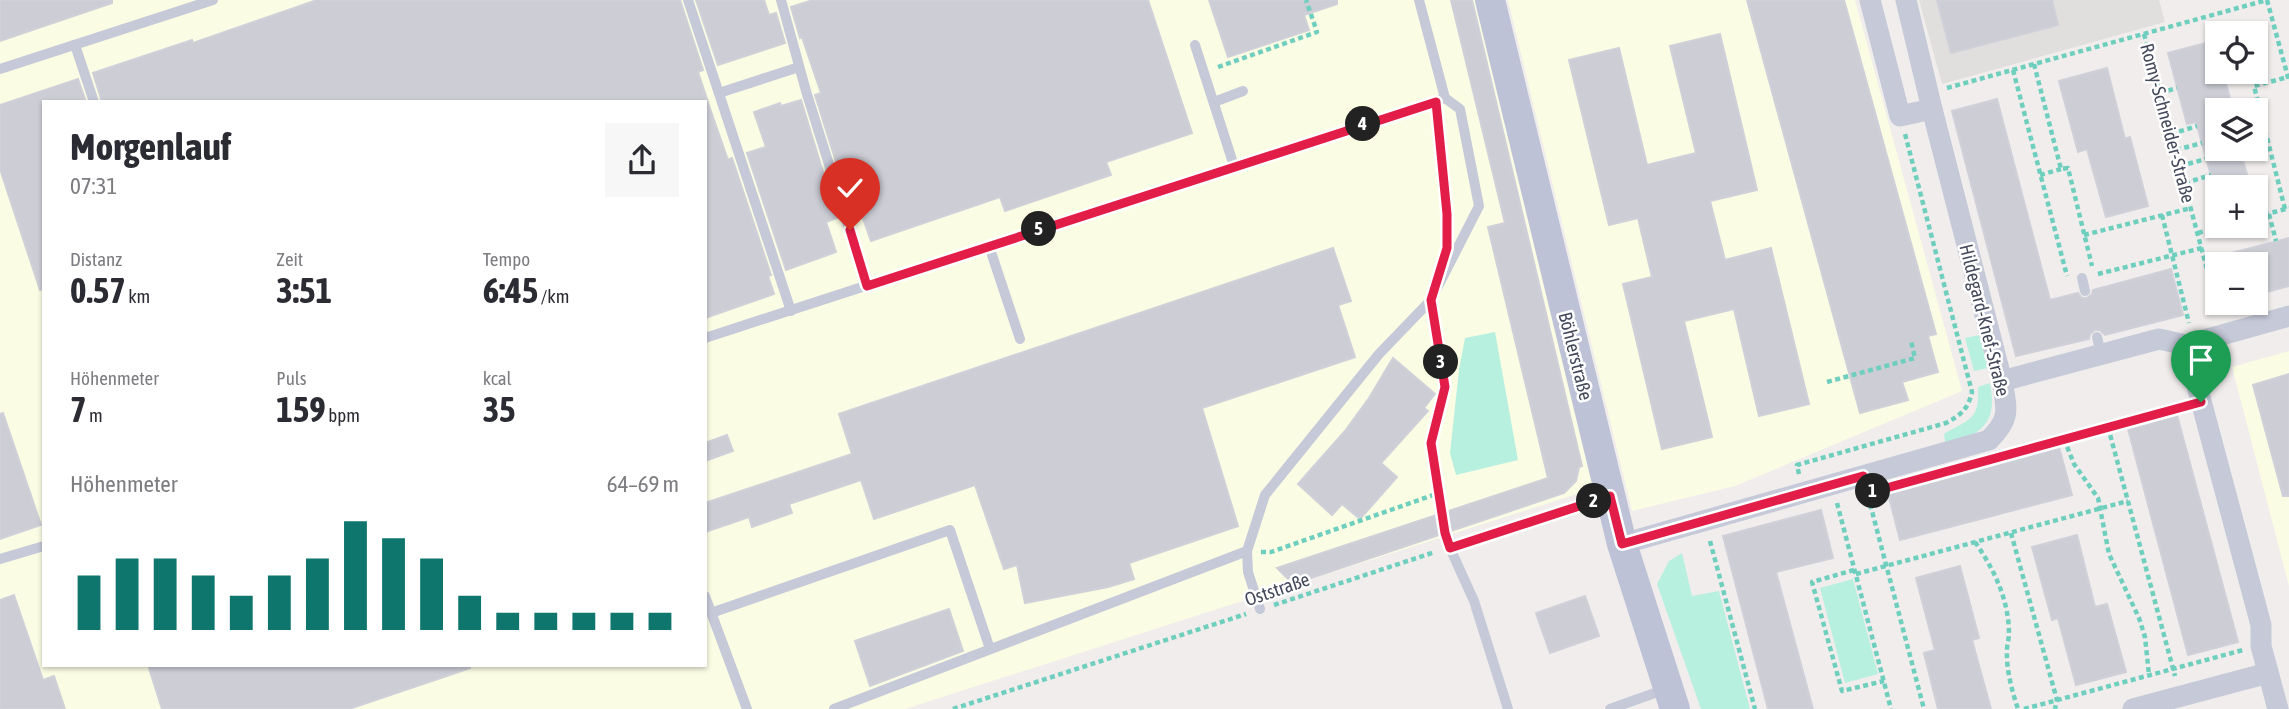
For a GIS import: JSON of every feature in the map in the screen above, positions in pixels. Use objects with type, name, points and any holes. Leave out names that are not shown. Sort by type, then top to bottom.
[{"type":"street","name":"Böhlerstraße","points":[[1490,0],[1622,544],[1672,699]]},
{"type":"street","points":[[1870,0],[1900,116],[1928,92]]},
{"type":"street","name":"Hildegard-Knef-Straße","points":[[1622,544],[1989,440],[2001,428],[2007,411],[2002,381],[1906,0]]},
{"type":"street","points":[[2002,381],[2099,346],[2159,339],[2190,344],[2289,316]]},
{"type":"street","points":[[2190,344],[2201,402],[2261,625],[2261,646],[2278,709]]},
{"type":"street","points":[[2133,709],[2269,673]]},
{"type":"lane","points":[[0,69],[213,0]]},
{"type":"lane","points":[[688,0],[791,311]]},
{"type":"lane","points":[[781,0],[867,286]]},
{"type":"lane","points":[[1419,0],[1441,99],[1447,214],[1447,248],[1431,300]]},
{"type":"lane","points":[[1195,44],[1234,166]]},
{"type":"lane","points":[[75,45],[93,100]]},
{"type":"lane","points":[[719,93],[799,67]]},
{"type":"lane","points":[[1214,102],[1243,91]]},
{"type":"lane","points":[[707,337],[1441,99],[1460,109],[1479,206],[1431,300],[1379,354],[1265,495],[1247,551],[1248,572],[1260,609]]},
{"type":"lane","points":[[989,246],[1020,339]]},
{"type":"lane","points":[[2082,278],[2085,291]]},
{"type":"lane","points":[[712,612],[950,530],[990,649]]},
{"type":"lane","points":[[0,559],[42,546]]},
{"type":"lane","points":[[1450,548],[1474,601],[1507,709]]},
{"type":"lane","points":[[834,709],[1247,551]]},
{"type":"lane","points":[[707,601],[747,709]]},
{"type":"lane","points":[[1610,709],[1672,699]]},
{"type":"path","points":[[1204,72],[1317,32],[1306,0]]},
{"type":"path","points":[[2267,0],[2288,79],[2254,86],[2287,209],[2269,214],[2276,241]]},
{"type":"path","name":"Romy-Schneider-Straße","points":[[2224,334],[2144,34],[2267,0]]},
{"type":"path","points":[[1928,92],[2144,34]]},
{"type":"path","points":[[2034,64],[2061,169]]},
{"type":"path","points":[[2013,70],[2068,282],[2082,278]]},
{"type":"path","points":[[2161,93],[2177,88]]},
{"type":"path","points":[[1804,492],[1797,465],[1946,423],[1969,406],[1972,392],[1900,116]]},
{"type":"path","points":[[2171,134],[2197,126]]},
{"type":"path","points":[[2176,150],[2202,143]]},
{"type":"path","points":[[2180,166],[2205,159]]},
{"type":"path","points":[[2040,175],[2068,168],[2094,275],[2202,248]]},
{"type":"path","points":[[2185,183],[2205,178]]},
{"type":"path","points":[[2084,235],[2191,208]]},
{"type":"path","points":[[2162,215],[2190,344]]},
{"type":"path","points":[[2198,233],[2205,231]]},
{"type":"path","points":[[1431,300],[1445,387],[1431,443],[1445,533],[1450,548]]},
{"type":"path","points":[[1827,382],[1915,358],[1911,341]]},
{"type":"path","points":[[1999,457],[2201,402]]},
{"type":"path","points":[[2108,427],[2181,696]]},
{"type":"path","points":[[2064,439],[2074,464],[2092,487],[2102,508],[2109,554],[2139,618],[2147,648],[2149,674]]},
{"type":"path","points":[[1863,476],[1924,709]]},
{"type":"path","points":[[1832,484],[1891,709]]},
{"type":"path","points":[[1247,551],[1271,552],[1439,493]]},
{"type":"path","name":"Oststraße","points":[[953,709],[1610,496]]},
{"type":"path","points":[[1884,681],[1842,691],[1812,582],[1887,566],[2128,501]]},
{"type":"path","points":[[1704,520],[1755,709]]},
{"type":"path","points":[[2011,533],[2057,700],[2055,709]]},
{"type":"path","points":[[1975,542],[1987,559],[2001,590],[2009,634],[2007,652],[2010,676],[2018,709]]},
{"type":"path","points":[[2024,709],[2261,646]]},
{"type":"shaded area","points":[[0,0],[1481,0],[1599,487],[905,709],[0,709]]},
{"type":"shaded area","points":[[1508,0],[1855,0],[1962,391],[1735,486],[1632,511]]},
{"type":"shaded area","points":[[1919,0],[2159,0],[2165,22],[1942,84]]},
{"type":"shaded area","points":[[2289,351],[2289,586],[2232,367]]},
{"type":"green space","points":[[1495,332],[1518,460],[1456,475],[1450,453],[1465,338]]},
{"type":"green space","points":[[1979,335],[1988,368],[1974,371],[1965,338]]},
{"type":"green space","points":[[1990,383],[1992,408],[1989,418],[1978,431],[1946,446],[1944,434],[1971,417],[1977,406],[1978,387]]},
{"type":"green space","points":[[1682,553],[1692,596],[1719,591],[1750,709],[1701,709],[1657,584],[1669,561]]},
{"type":"green space","points":[[1853,579],[1878,674],[1845,683],[1820,588]]},
{"type":"building","points":[[0,0],[112,0],[112,3],[0,41]]},
{"type":"building","points":[[317,0],[680,0],[703,70],[698,72],[708,102],[101,100],[93,73],[192,40],[193,43]]},
{"type":"building","points":[[696,0],[764,0],[769,15],[776,13],[785,43],[718,65]]},
{"type":"building","points":[[813,0],[1148,0],[1192,133],[1106,162],[1111,175],[1005,211],[1000,197],[871,241],[860,210],[852,213],[815,95],[821,93],[791,7]]},
{"type":"building","points":[[1209,0],[1337,0],[1337,4],[1304,15],[1309,30],[1228,57]]},
{"type":"building","points":[[1451,0],[1472,0],[1582,466],[1579,467],[1576,481],[1564,493],[1293,584],[1277,568],[1548,478],[1488,227],[1505,223]]},
{"type":"building","points":[[1747,0],[1844,0],[1936,334],[1928,336],[1938,372],[1902,382],[1908,400],[1860,413]]},
{"type":"building","points":[[1937,0],[2052,0],[2058,25],[1951,53]]},
{"type":"building","points":[[1720,34],[1757,190],[1710,201],[1725,260],[1771,248],[1809,404],[1759,416],[1734,309],[1684,321],[1712,437],[1662,449],[1623,284],[1652,277],[1638,218],[1609,225],[1569,60],[1619,48],[1647,165],[1696,153],[1670,46]]},
{"type":"building","points":[[2205,43],[2205,84],[2226,84],[2230,98],[2205,98],[2205,154],[2196,122],[2187,124],[2168,53]]},
{"type":"building","points":[[2107,68],[2125,139],[2130,137],[2148,206],[2106,217],[2087,149],[2078,152],[2059,81]]},
{"type":"building","points":[[78,79],[85,100],[42,100],[40,290],[0,169],[0,105]]},
{"type":"building","points":[[1997,99],[2050,300],[2078,293],[2082,298],[2087,298],[2093,290],[2171,269],[2183,315],[2105,335],[2100,330],[2095,330],[2089,339],[2016,356],[1952,111]]},
{"type":"building","points":[[801,100],[837,218],[826,222],[836,252],[786,270],[747,153],[766,147],[754,112],[780,103],[781,106]]},
{"type":"building","points":[[707,103],[728,160],[732,158],[771,275],[768,276],[774,294],[707,317]]},
{"type":"building","points":[[2207,161],[2243,161],[2247,175],[2211,175]]},
{"type":"building","points":[[2289,238],[2289,286],[2268,292],[2268,252],[2235,252]]},
{"type":"building","points":[[1333,248],[1351,301],[1338,305],[1355,357],[1202,408],[1238,526],[1129,563],[1134,579],[1108,587],[1025,603],[1017,565],[1004,569],[975,485],[874,519],[861,480],[789,504],[792,513],[752,527],[749,517],[707,531],[707,502],[852,454],[839,414]]},
{"type":"building","points":[[1393,358],[1435,394],[1424,408],[1428,411],[1381,463],[1397,477],[1360,519],[1342,504],[1332,515],[1298,484],[1345,431]]},
{"type":"building","points":[[2289,374],[2289,496],[2283,496],[2253,385]]},
{"type":"building","points":[[3,413],[41,525],[0,539],[0,414]]},
{"type":"building","points":[[2177,415],[2238,642],[2188,655],[2128,429]]},
{"type":"building","points":[[727,435],[733,451],[707,460],[707,442]]},
{"type":"building","points":[[2059,447],[2072,495],[1900,540],[1888,493]]},
{"type":"building","points":[[1821,510],[1833,558],[1776,572],[1813,709],[1768,709],[1723,536]]},
{"type":"building","points":[[2077,535],[2095,607],[2107,604],[2126,672],[2076,685],[2058,618],[2052,620],[2032,547]]},
{"type":"building","points":[[1960,566],[1979,638],[1972,640],[1991,709],[1938,709],[1924,653],[1935,650],[1916,578]]},
{"type":"building","points":[[14,595],[43,680],[54,676],[65,709],[0,709],[0,600]]},
{"type":"building","points":[[1585,596],[1599,636],[1550,653],[1536,613]]},
{"type":"building","points":[[949,609],[963,651],[870,686],[855,641]]},
{"type":"building","points":[[149,667],[470,668],[349,709],[162,709]]},
{"type":"route","points":[[850,230],[867,286],[1436,102],[1447,214],[1447,248],[1431,300],[1445,387],[1431,443],[1445,533],[1450,548],[1610,496],[1622,544],[1863,476],[1868,493],[2201,402]]}]
